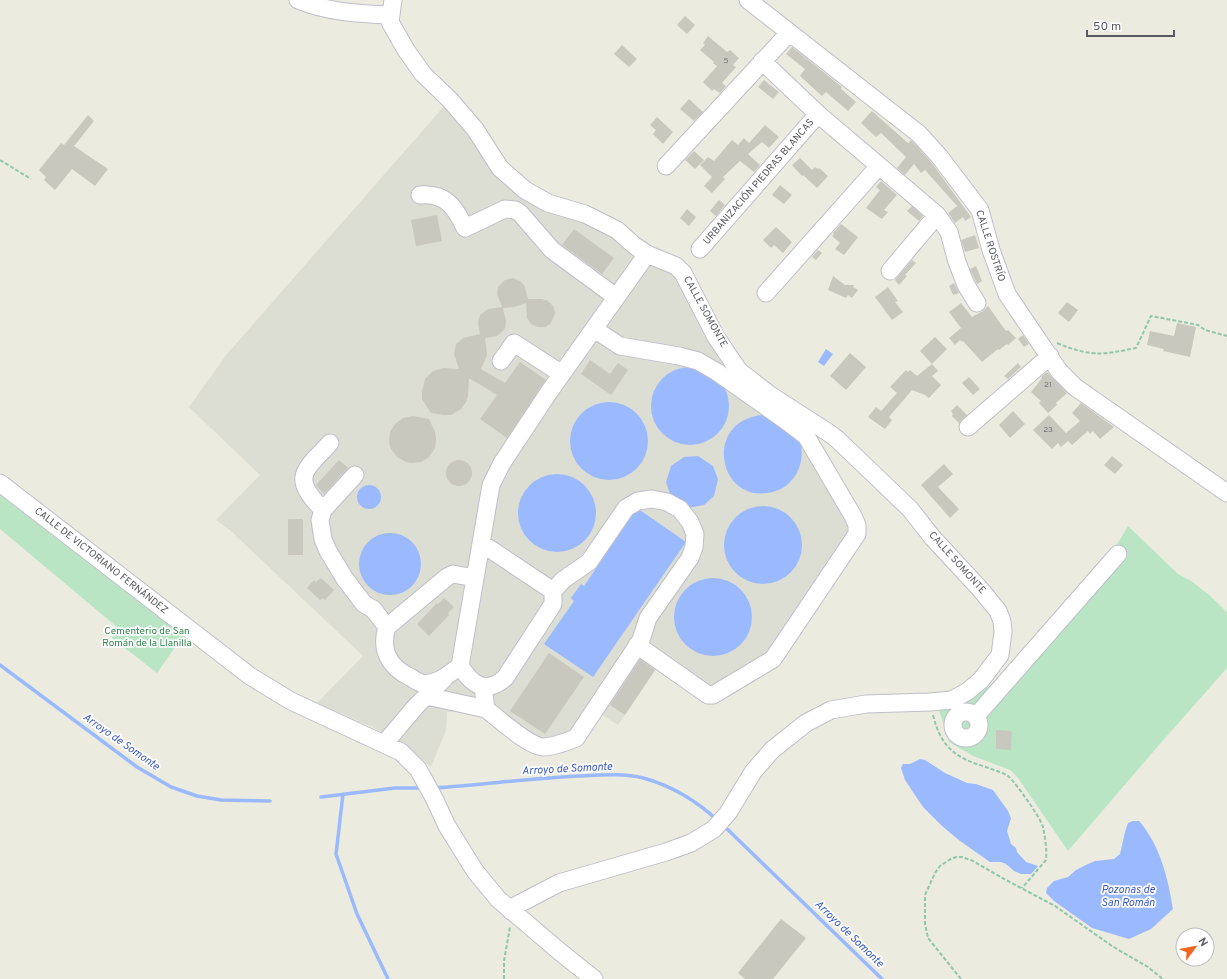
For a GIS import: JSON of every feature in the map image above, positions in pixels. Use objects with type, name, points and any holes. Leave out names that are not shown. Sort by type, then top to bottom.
[{"type":"street","points":[[298,0],[334,11],[364,14],[392,8]]},
{"type":"street","name":"CALLE ROSTRÍO","points":[[748,0],[919,134],[939,156],[980,210],[991,250],[1007,294],[1052,349],[1059,370],[1075,387],[1227,493]]},
{"type":"street","name":"CALLE SOMONTE","points":[[392,8],[390,22],[406,50],[423,74],[450,100],[475,128],[500,168],[525,190],[548,203],[585,214],[617,230],[635,246],[647,254],[676,266],[683,273],[716,337],[739,371],[770,395],[829,433],[871,470],[910,509],[932,537],[982,590],[998,611],[1003,632],[1000,655],[981,680],[968,691],[963,709],[930,702],[866,704],[831,710],[806,723],[772,750],[753,772],[728,813],[714,829],[691,843],[666,852],[559,883],[515,906],[511,912]]},
{"type":"street","points":[[666,166],[789,33]]},
{"type":"street","name":"URBANIZACIÓN PIEDRAS BLANCAS","points":[[762,61],[818,114],[937,215],[949,232],[957,262],[966,285],[977,303]]},
{"type":"street","name":"URBANIZACIÓN PIEDRAS BLANCAS","points":[[700,249],[818,114]]},
{"type":"street","points":[[766,293],[879,166]]},
{"type":"street","points":[[420,195],[429,194],[450,203],[458,213],[465,228],[506,209],[525,190]]},
{"type":"street","points":[[506,209],[515,210],[520,213],[552,250],[616,298]]},
{"type":"street","points":[[890,271],[937,215]]},
{"type":"street","points":[[384,744],[417,705],[460,666],[491,485],[502,463],[562,374],[647,254]]},
{"type":"street","points":[[594,329],[620,346],[679,356],[698,361],[717,372],[806,436],[857,525],[857,534],[773,659],[713,695],[708,695],[637,645]]},
{"type":"street","points":[[501,361],[514,343],[562,374]]},
{"type":"street","points":[[968,427],[1052,349]]},
{"type":"street","points":[[323,510],[309,494],[303,482],[304,474],[309,465],[330,443]]},
{"type":"street","points":[[355,475],[323,510],[320,520],[322,539],[345,580],[364,604],[373,609],[388,627]]},
{"type":"street","name":"CALLE DE VICTORIANO FERNÁNDEZ","points":[[0,483],[250,676],[291,701],[401,752],[422,775],[447,826],[475,871],[498,899],[511,912],[594,979]]},
{"type":"street","points":[[427,696],[486,709],[525,740],[542,747],[576,738],[641,640],[648,618],[690,558],[694,547],[695,534],[690,522],[680,509],[667,502],[652,499],[638,501],[626,508],[589,562],[563,580],[553,591],[553,604],[505,678],[495,685],[483,687],[475,684],[460,666]]},
{"type":"street","points":[[481,543],[553,591]]},
{"type":"street","points":[[963,709],[1118,554]]},
{"type":"street","points":[[444,679],[421,683],[407,676],[397,668],[389,658],[385,647],[384,636],[388,627],[447,577],[453,574],[475,578]]},
{"type":"street","points":[[483,687],[486,709]]},
{"type":"path","points":[[0,160],[31,179]]},
{"type":"path","points":[[1052,349],[1075,350],[1094,354],[1112,353],[1136,348],[1151,316],[1198,325],[1205,330],[1227,336]]},
{"type":"path","points":[[930,702],[935,721],[944,743],[954,753],[972,763],[1008,776],[1027,801],[1042,825],[1046,860],[1022,888]]},
{"type":"path","points":[[961,979],[928,938],[925,924],[925,895],[934,873],[940,866],[956,857],[962,857],[973,861],[1055,906],[1112,946],[1148,967],[1163,979]]},
{"type":"path","points":[[504,979],[504,961],[511,912]]},
{"type":"shaded area","points":[[446,104],[494,174],[517,195],[535,206],[550,212],[595,225],[681,280],[712,345],[809,428],[862,523],[774,667],[713,704],[706,704],[656,669],[618,725],[602,715],[597,717],[570,748],[490,720],[473,712],[447,712],[446,730],[431,767],[406,745],[372,727],[317,703],[363,656],[231,531],[216,520],[260,475],[189,407],[227,354]]},
{"type":"green space","name":"Cementerio de San Román de la Llanilla","points":[[0,495],[183,636],[157,673],[112,638],[117,627],[0,529]]},
{"type":"green space","points":[[1128,526],[1178,574],[1191,581],[1208,594],[1227,612],[1227,668],[1068,851],[1018,778],[1010,770],[973,756],[949,742],[939,710],[961,703],[979,694],[1004,673],[1116,546]]},
{"type":"water","points":[[826,349],[833,354],[824,366],[818,362]]},
{"type":"water","points":[[690,367],[705,370],[718,378],[726,391],[729,406],[726,421],[718,434],[705,442],[690,445],[675,442],[662,434],[654,421],[651,406],[654,391],[662,378],[675,370]]},
{"type":"water","points":[[601,402],[617,402],[631,408],[642,419],[648,433],[648,449],[642,463],[631,474],[617,480],[601,480],[587,474],[576,463],[570,449],[570,433],[576,419],[587,408]]},
{"type":"water","points":[[768,415],[800,441],[802,452],[801,462],[791,481],[786,486],[774,492],[767,493],[750,492],[737,484],[728,473],[724,458],[725,444],[732,430],[744,420]]},
{"type":"water","points":[[698,456],[713,466],[718,479],[714,496],[704,505],[688,508],[671,497],[666,482],[671,466],[684,457]]},
{"type":"water","points":[[549,474],[565,474],[579,480],[590,491],[596,505],[596,521],[590,535],[579,546],[565,552],[549,552],[535,546],[524,535],[518,521],[518,505],[524,491],[535,480]]},
{"type":"water","points":[[369,485],[378,488],[381,497],[378,506],[369,509],[360,506],[357,497],[360,488]]},
{"type":"water","points":[[755,506],[771,506],[785,512],[796,523],[802,537],[802,553],[796,567],[785,578],[771,584],[755,584],[741,578],[730,567],[724,553],[724,537],[730,523],[741,512]]},
{"type":"water","points":[[637,508],[686,542],[593,677],[544,644],[574,601],[571,598],[581,584],[584,586]]},
{"type":"water","points":[[384,533],[396,533],[412,542],[419,552],[421,564],[419,576],[412,586],[396,595],[384,595],[373,590],[364,581],[359,570],[359,558],[364,547],[373,538]]},
{"type":"water","points":[[705,578],[721,578],[735,584],[746,595],[752,609],[752,625],[746,639],[735,650],[721,656],[705,656],[691,650],[680,639],[674,625],[674,609],[680,595],[691,584]]},
{"type":"water","points":[[920,759],[925,760],[945,773],[967,783],[976,784],[993,790],[1008,811],[1011,818],[1007,831],[1011,844],[1016,848],[1017,852],[1026,862],[1038,866],[1031,874],[1021,874],[1001,862],[990,862],[960,841],[923,807],[905,780],[901,768],[903,764],[910,764]]},
{"type":"water","name":"Pozonas de San Román","points":[[1139,821],[1158,851],[1166,874],[1173,909],[1151,929],[1129,939],[1092,928],[1054,901],[1046,893],[1047,888],[1054,881],[1068,877],[1076,870],[1086,865],[1095,861],[1114,859],[1120,854],[1128,823]]},
{"type":"building","points":[[685,16],[695,25],[687,34],[677,25]]},
{"type":"building","points":[[708,36],[727,52],[730,50],[739,58],[733,65],[736,67],[722,83],[726,86],[720,93],[714,89],[712,91],[703,82],[717,66],[700,50],[705,45],[703,43]]},
{"type":"building","points":[[622,45],[637,59],[629,67],[614,54]]},
{"type":"building","points":[[792,47],[842,87],[841,89],[856,102],[848,111],[826,92],[822,96],[800,76],[805,69],[786,54]]},
{"type":"building","points":[[764,80],[779,92],[773,99],[758,87]]},
{"type":"building","points":[[689,99],[703,112],[694,121],[680,109]]},
{"type":"building","points":[[872,111],[908,143],[911,140],[912,141],[931,162],[971,217],[965,221],[963,217],[955,223],[948,213],[957,206],[925,170],[921,173],[914,164],[905,175],[897,168],[906,157],[881,133],[876,137],[861,123]]},
{"type":"building","points":[[88,115],[94,121],[74,146],[108,169],[95,186],[72,169],[55,190],[44,180],[46,177],[39,170],[61,143],[64,145]]},
{"type":"building","points":[[657,117],[673,132],[663,144],[653,134],[656,130],[650,125]]},
{"type":"building","points":[[765,125],[779,137],[769,148],[762,142],[748,154],[760,165],[754,172],[740,161],[723,177],[725,179],[712,193],[704,186],[712,177],[700,165],[708,157],[714,161],[732,140],[738,145],[744,138],[749,143]]},
{"type":"building","points":[[694,151],[704,160],[695,169],[685,160]]},
{"type":"building","points":[[800,158],[812,170],[815,167],[818,169],[819,168],[828,176],[817,188],[803,175],[802,176],[792,165]]},
{"type":"building","points":[[881,181],[897,195],[884,210],[888,212],[882,219],[866,208],[880,190],[876,187]]},
{"type":"building","points":[[780,185],[792,195],[784,204],[772,195]]},
{"type":"building","points":[[719,200],[725,205],[716,216],[710,211]]},
{"type":"building","points":[[912,206],[923,216],[919,221],[907,211]]},
{"type":"building","points":[[687,209],[696,217],[689,226],[680,218]]},
{"type":"building","points":[[437,215],[442,241],[416,246],[411,220]]},
{"type":"building","points":[[841,224],[858,237],[844,255],[835,249],[840,243],[832,236]]},
{"type":"building","points":[[776,227],[792,242],[783,253],[774,245],[771,248],[763,240]]},
{"type":"building","points":[[574,229],[614,258],[602,274],[562,245]]},
{"type":"building","points":[[975,235],[979,248],[965,252],[961,240]]},
{"type":"building","points":[[818,250],[822,253],[816,260],[812,257]]},
{"type":"building","points":[[912,260],[916,263],[905,275],[907,276],[899,285],[895,280]]},
{"type":"building","points":[[976,266],[982,281],[977,284],[970,269]]},
{"type":"building","points":[[833,276],[845,285],[854,285],[853,287],[858,290],[852,298],[848,295],[846,298],[828,290]]},
{"type":"building","points":[[513,278],[520,281],[524,285],[528,299],[542,299],[548,301],[553,306],[555,313],[550,324],[545,327],[538,327],[531,324],[527,318],[526,303],[514,307],[503,308],[506,321],[505,329],[497,336],[485,338],[487,355],[481,369],[505,383],[520,362],[546,380],[507,438],[480,419],[497,395],[469,378],[468,396],[466,402],[461,409],[451,415],[431,413],[422,399],[422,391],[425,379],[433,371],[443,368],[459,369],[454,354],[456,344],[463,338],[480,334],[478,323],[480,315],[488,309],[502,307],[497,294],[498,287],[505,280]]},
{"type":"building","points":[[954,283],[959,293],[953,295],[949,286]]},
{"type":"building","points":[[888,287],[898,301],[895,302],[903,312],[892,320],[875,297]]},
{"type":"building","points":[[1067,302],[1078,310],[1069,322],[1058,313]]},
{"type":"building","points":[[961,303],[972,317],[983,311],[988,306],[1006,331],[1008,330],[1016,338],[1008,345],[1007,344],[999,350],[998,349],[982,362],[963,341],[962,342],[960,340],[955,345],[949,338],[961,328],[949,312]]},
{"type":"building","points":[[1177,323],[1196,327],[1190,357],[1163,351],[1164,349],[1147,345],[1150,331],[1174,336]]},
{"type":"building","points":[[1023,335],[1029,344],[1024,347],[1018,339]]},
{"type":"building","points":[[935,337],[947,349],[932,364],[920,351]]},
{"type":"building","points":[[850,353],[866,367],[846,390],[830,376]]},
{"type":"building","points":[[590,360],[610,374],[618,363],[628,370],[611,395],[581,374]]},
{"type":"building","points":[[1018,363],[1021,367],[1008,379],[1004,376]]},
{"type":"building","points":[[932,364],[938,371],[932,376],[941,385],[929,398],[912,390],[889,417],[892,420],[885,429],[868,417],[876,407],[881,411],[897,393],[890,387],[906,370],[908,372],[910,370],[917,376]]},
{"type":"building","points":[[1047,372],[1067,393],[1048,413],[1039,403],[1041,401],[1031,392],[1042,378],[1041,377]]},
{"type":"building","points":[[969,377],[980,389],[973,395],[962,383]]},
{"type":"building","points":[[1081,403],[1114,427],[1100,439],[1093,431],[1090,434],[1088,431],[1072,445],[1068,441],[1061,447],[1058,443],[1052,449],[1033,430],[1049,415],[1066,433],[1080,421],[1072,413]]},
{"type":"building","points":[[957,405],[967,415],[959,423],[952,416],[953,414],[951,411]]},
{"type":"building","points":[[1013,411],[1025,424],[1010,438],[999,425]]},
{"type":"building","points":[[413,416],[429,419],[435,432],[436,439],[435,448],[429,457],[421,462],[412,463],[406,462],[397,457],[391,449],[389,442],[390,432],[395,424],[403,418]]},
{"type":"building","points":[[1112,456],[1123,465],[1115,474],[1104,465]]},
{"type":"building","points":[[339,460],[348,468],[324,494],[316,485]]},
{"type":"building","points":[[459,460],[468,464],[472,473],[468,482],[459,486],[450,482],[446,473],[450,464]]},
{"type":"building","points":[[944,464],[953,474],[938,487],[959,509],[950,518],[921,485]]},
{"type":"building","points":[[288,519],[303,519],[303,555],[288,555]]},
{"type":"building","points":[[321,578],[334,590],[325,600],[323,598],[320,600],[307,588],[314,580],[316,582]]},
{"type":"building","points":[[444,598],[454,607],[448,613],[449,615],[429,636],[417,624],[437,603],[438,604]]},
{"type":"building","points":[[549,653],[584,677],[545,734],[510,711]]},
{"type":"building","points":[[640,659],[655,670],[625,715],[610,705]]},
{"type":"building","points":[[996,730],[1012,731],[1011,750],[996,749]]},
{"type":"building","points":[[781,919],[806,938],[773,979],[745,979],[738,973]]},
{"type":"waterway","name":"Arroyo de Somonte","points":[[0,665],[137,767],[171,787],[197,796],[221,800],[270,801]]},
{"type":"waterway","name":"Arroyo de Somonte","points":[[434,788],[562,777],[628,775],[653,781],[683,794],[701,806],[717,820]]},
{"type":"waterway","name":"Arroyo de Somonte","points":[[321,797],[395,788],[423,788]]},
{"type":"waterway","points":[[343,794],[336,854],[357,914],[388,979]]},
{"type":"waterway","name":"Arroyo de Somonte","points":[[723,825],[882,979]]}]
